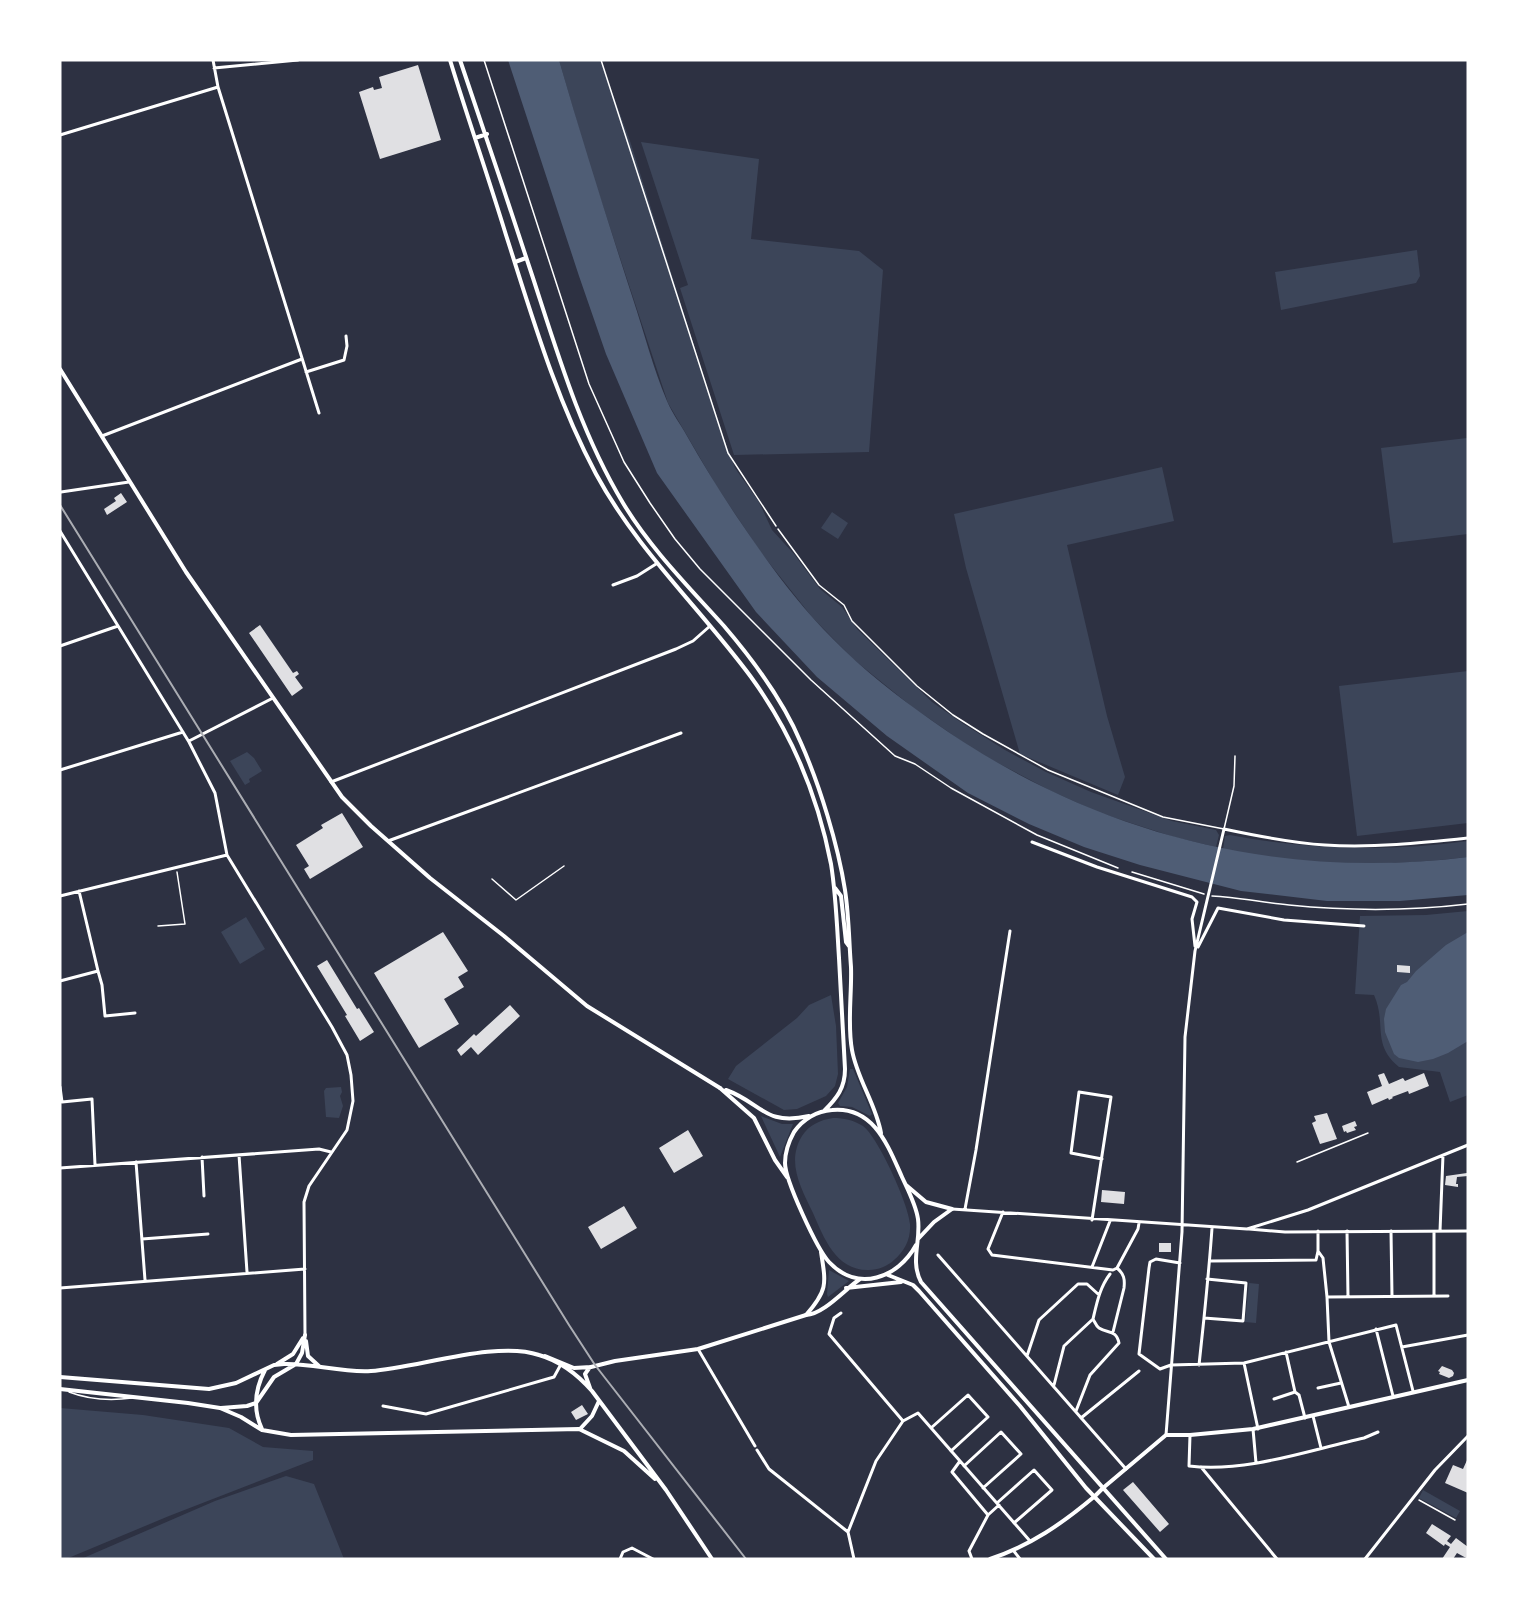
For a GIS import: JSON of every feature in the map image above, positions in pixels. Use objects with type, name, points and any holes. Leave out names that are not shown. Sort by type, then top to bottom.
[{"type":"main road","points":[[450,60],[550,367],[573,427],[622,518],[656,564],[710,626],[764,696],[787,735],[807,781],[825,838],[834,887],[846,1069],[841,1092],[824,1111]]},
{"type":"main road","points":[[460,60],[487,135],[560,364],[584,425],[610,479],[634,521],[663,558],[726,628],[773,691],[802,745],[829,825],[843,880],[849,947],[852,1051],[878,1117],[881,1133],[917,1213],[919,1227],[916,1243],[916,1271],[921,1282],[1166,1559]]},
{"type":"main road","points":[[475,138],[487,135]]},
{"type":"main road","points":[[515,262],[526,258]]},
{"type":"main road","points":[[550,367],[560,364]]},
{"type":"main road","points":[[60,369],[186,572],[331,782],[362,817],[430,878],[504,936],[587,1006],[720,1088],[754,1118],[775,1160],[788,1179],[821,1251],[825,1279],[823,1294],[806,1315]]},
{"type":"main road","points":[[656,564],[663,558]]},
{"type":"main road","points":[[710,610],[710,626]]},
{"type":"main road","points":[[710,626],[726,628]]},
{"type":"main road","points":[[764,696],[773,691]]},
{"type":"main road","points":[[834,887],[841,896],[846,942],[849,947]]},
{"type":"main road","points":[[720,1088],[737,1094],[771,1116],[783,1119],[842,1109],[866,1118],[881,1133]]},
{"type":"main road","points":[[788,1179],[785,1164],[788,1145],[796,1129],[813,1115]]},
{"type":"main road","points":[[905,1183],[923,1200],[952,1209]]},
{"type":"main road","points":[[274,1365],[297,1364],[370,1371],[504,1351],[539,1354],[574,1368],[698,1349],[806,1315],[813,1315],[861,1279],[887,1275],[906,1261],[916,1243],[934,1222],[952,1209]]},
{"type":"main road","points":[[821,1251],[838,1269],[861,1279]]},
{"type":"main road","points":[[887,1275],[913,1285],[919,1291],[1020,1406],[1070,1470],[1154,1559]]},
{"type":"main road","points":[[846,1288],[905,1282]]},
{"type":"main road","points":[[61,1389],[220,1408],[247,1406],[256,1403],[274,1377],[297,1364],[302,1353],[305,1335]]},
{"type":"main road","points":[[60,1377],[209,1389],[236,1383],[274,1365],[293,1354],[305,1335]]},
{"type":"main road","points":[[305,1335],[308,1356],[320,1368]]},
{"type":"main road","points":[[539,1354],[580,1378],[592,1391],[666,1490],[712,1559]]},
{"type":"main road","points":[[591,1367],[585,1374],[592,1391]]},
{"type":"main road","points":[[262,1430],[257,1419],[256,1403],[260,1380],[265,1370]]},
{"type":"main road","points":[[990,1559],[1031,1543],[1060,1524],[1166,1435],[1255,1429],[1468,1380]]},
{"type":"main road","points":[[579,1429],[592,1416],[599,1401]]},
{"type":"main road","points":[[220,1408],[262,1430],[291,1435],[579,1429],[624,1451],[666,1490]]},
{"type":"street","points":[[213,60],[218,87],[319,413]]},
{"type":"street","points":[[214,68],[298,60]]},
{"type":"street","points":[[60,135],[218,87]]},
{"type":"street","points":[[306,372],[344,360],[347,346],[346,336]]},
{"type":"street","points":[[101,436],[302,359]]},
{"type":"street","points":[[61,492],[129,482]]},
{"type":"street","points":[[60,531],[189,742],[215,793],[226,855],[347,1055],[353,1101],[347,1130],[309,1186],[304,1202],[305,1335]]},
{"type":"street","points":[[613,585],[637,576],[656,564]]},
{"type":"street","points":[[60,646],[118,626]]},
{"type":"street","points":[[331,782],[686,645],[710,626]]},
{"type":"street","points":[[189,742],[273,698]]},
{"type":"street","points":[[60,770],[183,732]]},
{"type":"street","points":[[388,841],[681,733]]},
{"type":"street","points":[[1166,1435],[1183,1226],[1185,1037],[1195,951],[1210,896],[1224,829],[1275,840],[1324,845],[1368,845],[1468,838]]},
{"type":"street","points":[[1032,842],[1097,867],[1192,897],[1197,902],[1192,919],[1195,951]]},
{"type":"street","points":[[60,896],[226,855]]},
{"type":"street","points":[[79,891],[102,985],[105,1016],[135,1013]]},
{"type":"street","points":[[1195,951],[1218,908],[1284,920],[1364,926]]},
{"type":"street","points":[[965,1209],[978,1140],[1010,931]]},
{"type":"street","points":[[60,981],[98,971]]},
{"type":"street","points":[[60,1087],[62,1102],[92,1100],[95,1165]]},
{"type":"street","points":[[1092,1220],[1102,1159],[1111,1097],[1079,1092],[1071,1153],[1102,1159]]},
{"type":"street","points":[[1247,1229],[1308,1210],[1468,1145]]},
{"type":"street","points":[[60,1168],[319,1149],[331,1152]]},
{"type":"street","points":[[239,1155],[248,1272]]},
{"type":"street","points":[[1440,1231],[1443,1155]]},
{"type":"street","points":[[202,1157],[204,1196]]},
{"type":"street","points":[[136,1162],[145,1280]]},
{"type":"street","points":[[952,1209],[1285,1232],[1468,1231]]},
{"type":"street","points":[[1002,1212],[988,1249],[992,1255],[1113,1270],[1117,1268],[1139,1223]]},
{"type":"street","points":[[1092,1267],[1110,1221]]},
{"type":"street","points":[[1199,1365],[1212,1228]]},
{"type":"street","points":[[1210,1261],[1316,1260],[1318,1231]]},
{"type":"street","points":[[1347,1231],[1348,1297]]},
{"type":"street","points":[[1391,1231],[1392,1296]]},
{"type":"street","points":[[1434,1231],[1434,1296]]},
{"type":"street","points":[[142,1239],[208,1234]]},
{"type":"street","points":[[1318,1251],[1323,1258],[1329,1342],[1349,1407]]},
{"type":"street","points":[[938,1255],[1126,1469]]},
{"type":"street","points":[[1180,1263],[1156,1258],[1150,1262],[1139,1354],[1160,1369],[1171,1365],[1244,1363],[1396,1325],[1413,1391]]},
{"type":"street","points":[[1113,1332],[1124,1288],[1123,1275],[1117,1268]]},
{"type":"street","points":[[60,1288],[305,1269]]},
{"type":"street","points":[[1054,1385],[1064,1346],[1093,1319],[1103,1282],[1110,1274]]},
{"type":"street","points":[[1204,1318],[1243,1321],[1246,1283],[1207,1279]]},
{"type":"street","points":[[1027,1356],[1039,1320],[1078,1284],[1087,1284],[1099,1294]]},
{"type":"street","points":[[1327,1297],[1448,1296]]},
{"type":"street","points":[[840,1313],[834,1318],[829,1334],[903,1420]]},
{"type":"street","points":[[1076,1411],[1090,1374],[1119,1343],[1118,1336],[1099,1328],[1093,1319]]},
{"type":"street","points":[[1376,1329],[1393,1396]]},
{"type":"street","points":[[1402,1347],[1468,1335]]},
{"type":"street","points":[[698,1349],[769,1469],[848,1532]]},
{"type":"street","points":[[1286,1352],[1295,1392],[1299,1395],[1305,1418]]},
{"type":"street","points":[[1244,1363],[1255,1429],[1256,1463]]},
{"type":"street","points":[[383,1406],[426,1414],[554,1377],[560,1366]]},
{"type":"street","points":[[1082,1418],[1139,1371]]},
{"type":"street","points":[[1318,1388],[1341,1383]]},
{"type":"street","points":[[1274,1399],[1295,1392]]},
{"type":"street","points":[[931,1428],[968,1395],[988,1417],[951,1450]]},
{"type":"street","points":[[854,1559],[848,1532],[876,1461],[903,1420],[918,1413],[1031,1543]]},
{"type":"street","points":[[1313,1416],[1321,1448]]},
{"type":"street","points":[[964,1466],[1001,1432],[1021,1454],[983,1488]]},
{"type":"street","points":[[1190,1435],[1189,1466],[1201,1467],[1256,1463],[1364,1438],[1377,1432]]},
{"type":"street","points":[[1365,1559],[1435,1470],[1468,1436]]},
{"type":"street","points":[[960,1461],[952,1472],[988,1515]]},
{"type":"street","points":[[1201,1467],[1277,1559]]},
{"type":"street","points":[[972,1559],[969,1551],[988,1515],[1034,1470],[1052,1490],[1014,1524]]},
{"type":"street","points":[[620,1559],[623,1552],[632,1548],[654,1559]]},
{"type":"street","points":[[1013,1550],[1020,1559]]},
{"type":"lane","points":[[778,529],[819,585],[844,605],[852,621],[916,687],[983,734],[1057,774],[1163,817],[1224,829],[1234,786],[1235,756]]},
{"type":"lane","points":[[492,879],[516,900],[564,866]]},
{"type":"lane","points":[[1297,1162],[1368,1133]]},
{"type":"path","points":[[484,60],[589,384],[624,462],[650,503],[700,569],[811,680],[895,756],[915,764],[951,789],[1037,835],[1123,870],[1210,896],[1344,909],[1388,910],[1468,904]]},
{"type":"path","points":[[601,60],[728,453],[778,529]]},
{"type":"path","points":[[158,926],[185,924],[177,871]]},
{"type":"path","points":[[1415,1498],[1455,1520]]},
{"type":"shaded area","points":[[508,60],[559,60],[653,363],[669,405],[705,467],[770,565],[819,625],[868,671],[931,720],[992,759],[1055,792],[1120,819],[1187,840],[1255,854],[1325,862],[1396,863],[1468,857],[1468,895],[1400,901],[1327,901],[1241,891],[1140,865],[1084,847],[1029,824],[968,793],[887,736],[817,677],[756,612],[657,473],[606,354]]},
{"type":"shaded area","points":[[559,60],[600,60],[630,141],[719,426],[735,468],[759,502],[772,530],[794,554],[820,589],[842,607],[857,629],[932,702],[962,723],[1046,772],[1091,792],[1172,821],[1216,830],[1219,835],[1216,847],[1174,837],[1100,813],[1049,790],[996,762],[911,706],[853,659],[812,617],[762,554],[717,487],[668,403],[590,167]]},
{"type":"shaded area","points":[[641,142],[759,159],[751,239],[859,251],[883,270],[869,452],[734,455],[680,288],[688,285]]},
{"type":"shaded area","points":[[1417,250],[1420,276],[1416,283],[1281,310],[1275,272]]},
{"type":"shaded area","points":[[1467,438],[1468,534],[1393,543],[1381,448]]},
{"type":"shaded area","points":[[1162,467],[1174,521],[1067,545],[1107,716],[1125,777],[1118,795],[1020,754],[966,568],[954,514]]},
{"type":"shaded area","points":[[832,512],[848,523],[838,539],[821,528]]},
{"type":"shaded area","points":[[1468,671],[1468,823],[1357,836],[1339,686]]},
{"type":"shaded area","points":[[247,752],[262,771],[249,779],[250,782],[245,785],[230,761]]},
{"type":"shaded area","points":[[1225,836],[1289,844],[1349,848],[1409,847],[1468,841],[1468,857],[1407,862],[1314,862],[1223,849]]},
{"type":"shaded area","points":[[1468,911],[1468,1095],[1450,1102],[1440,1072],[1399,1067],[1390,1058],[1382,1042],[1378,1005],[1374,995],[1355,994],[1360,916],[1426,915]]},
{"type":"shaded area","points":[[246,917],[265,949],[240,964],[221,932]]},
{"type":"shaded area","points":[[1468,932],[1468,1041],[1433,1059],[1418,1062],[1399,1058],[1394,1054],[1385,1032],[1386,1009],[1401,985],[1446,945]]},
{"type":"shaded area","points":[[831,995],[836,1026],[838,1074],[835,1086],[826,1096],[797,1109],[784,1110],[728,1079],[736,1066],[797,1018],[809,1005]]},
{"type":"shaded area","points":[[850,1069],[853,1069],[872,1114],[870,1116],[852,1107],[840,1106],[838,1103],[847,1087]]},
{"type":"shaded area","points":[[341,1087],[340,1096],[343,1106],[339,1118],[326,1117],[324,1091],[326,1088]]},
{"type":"shaded area","points":[[761,1116],[782,1124],[793,1124],[780,1157]]},
{"type":"shaded area","points":[[833,1118],[856,1122],[869,1133],[877,1143],[892,1172],[904,1202],[910,1224],[908,1239],[898,1256],[886,1266],[869,1270],[858,1269],[840,1259],[822,1233],[797,1175],[795,1155],[802,1136],[815,1124]]},
{"type":"shaded area","points":[[829,1270],[849,1281],[828,1297],[827,1294]]},
{"type":"shaded area","points":[[1249,1283],[1259,1284],[1256,1323],[1245,1322]]},
{"type":"shaded area","points":[[60,1408],[143,1415],[229,1428],[263,1447],[313,1451],[313,1460],[66,1559],[60,1559]]},
{"type":"shaded area","points":[[286,1476],[314,1484],[344,1559],[81,1559],[215,1501]]},
{"type":"shaded area","points":[[1423,1490],[1460,1511],[1456,1518],[1419,1498]]},
{"type":"building","points":[[418,65],[441,140],[380,159],[359,92],[373,87],[374,90],[382,88],[379,77]]},
{"type":"building","points":[[121,493],[127,502],[107,515],[104,509],[116,501],[114,498]]},
{"type":"building","points":[[260,625],[293,673],[297,671],[299,674],[295,677],[303,688],[292,696],[249,633]]},
{"type":"building","points":[[342,813],[363,847],[310,879],[304,869],[309,866],[296,845],[323,828],[321,825]]},
{"type":"building","points":[[443,932],[468,971],[458,977],[464,987],[444,999],[459,1024],[419,1048],[374,973]]},
{"type":"building","points":[[327,960],[374,1032],[360,1041],[317,966]]},
{"type":"building","points":[[1397,965],[1410,966],[1410,973],[1397,972]]},
{"type":"building","points":[[510,1005],[520,1016],[478,1055],[471,1047],[461,1056],[457,1050]]},
{"type":"building","points":[[1384,1073],[1389,1084],[1403,1078],[1405,1081],[1424,1073],[1429,1086],[1409,1094],[1408,1091],[1372,1105],[1367,1092],[1382,1086],[1378,1075]]},
{"type":"building","points":[[1327,1113],[1337,1139],[1320,1144],[1312,1123],[1316,1121],[1314,1116]]},
{"type":"building","points":[[1355,1121],[1356,1130],[1344,1132],[1342,1126]]},
{"type":"building","points":[[688,1130],[703,1156],[674,1173],[659,1148]]},
{"type":"building","points":[[1467,1173],[1468,1176],[1457,1177],[1458,1187],[1445,1185],[1446,1176]]},
{"type":"building","points":[[1102,1190],[1125,1192],[1124,1204],[1101,1202]]},
{"type":"building","points":[[624,1206],[637,1228],[601,1249],[588,1227]]},
{"type":"building","points":[[1159,1243],[1171,1243],[1171,1252],[1159,1252]]},
{"type":"building","points":[[1442,1366],[1452,1370],[1453,1376],[1449,1378],[1439,1374],[1438,1371]]},
{"type":"building","points":[[582,1405],[588,1414],[576,1420],[571,1412]]},
{"type":"building","points":[[1468,1458],[1468,1493],[1445,1483],[1453,1465],[1463,1469]]},
{"type":"building","points":[[1133,1482],[1169,1524],[1160,1532],[1123,1490]]},
{"type":"building","points":[[1432,1524],[1451,1536],[1447,1541],[1451,1544],[1456,1538],[1468,1547],[1468,1559],[1457,1553],[1453,1559],[1442,1559],[1450,1547],[1445,1544],[1444,1546],[1426,1533]]},
{"type":"railway","points":[[60,505],[595,1365],[746,1559]]}]
